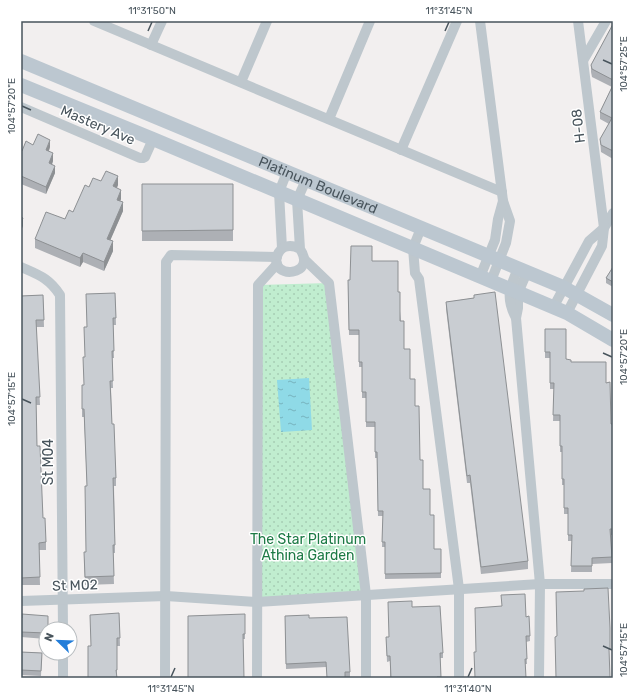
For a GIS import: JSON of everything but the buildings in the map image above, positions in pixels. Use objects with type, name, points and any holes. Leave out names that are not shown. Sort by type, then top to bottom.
[{"type":"street","points":[[94,21],[329,119],[503,196]]},
{"type":"street","points":[[151,45],[162,21]]},
{"type":"street","points":[[241,82],[267,21]]},
{"type":"street","points":[[329,119],[370,21]]},
{"type":"street","points":[[401,150],[457,21]]},
{"type":"street","points":[[480,21],[503,196],[510,221],[506,243],[494,258],[486,279]]},
{"type":"street","name":"H-08","points":[[578,21],[609,231]]},
{"type":"street","points":[[584,59],[606,21]]},
{"type":"street","name":"Platinum Boulevard","points":[[21,61],[563,287],[613,314]]},
{"type":"street","name":"Platinum Boulevard","points":[[21,85],[567,313],[613,340]]},
{"type":"street","name":"Mastery Ave","points":[[21,107],[140,158],[145,157],[153,139]]},
{"type":"street","points":[[287,172],[279,192],[279,256],[282,270],[289,273],[296,272],[302,266],[304,259],[300,249],[297,200],[306,180]]},
{"type":"street","points":[[567,313],[609,231],[613,213]]},
{"type":"street","points":[[424,229],[416,250],[421,273],[418,278],[459,589],[459,678]]},
{"type":"street","points":[[553,308],[589,241],[609,231]]},
{"type":"street","points":[[257,678],[258,285],[288,246],[294,246],[300,249]]},
{"type":"street","points":[[165,678],[166,262],[172,255],[279,256]]},
{"type":"street","points":[[304,259],[329,283],[366,595],[366,678]]},
{"type":"street","name":"St M04","points":[[21,267],[45,277],[54,285],[60,295],[63,621]]},
{"type":"street","points":[[523,270],[514,291],[510,307],[516,318],[540,584],[539,678]]},
{"type":"street","name":"St M02","points":[[21,601],[166,596],[257,602],[540,584],[613,584]]},
{"type":"street","points":[[63,661],[63,678]]},
{"type":"green space","name":"The Star Platinum Athina Garden","points":[[329,283],[366,595],[257,602],[258,285]]},
{"type":"water","points":[[309,378],[312,430],[281,432],[277,380]]}]
